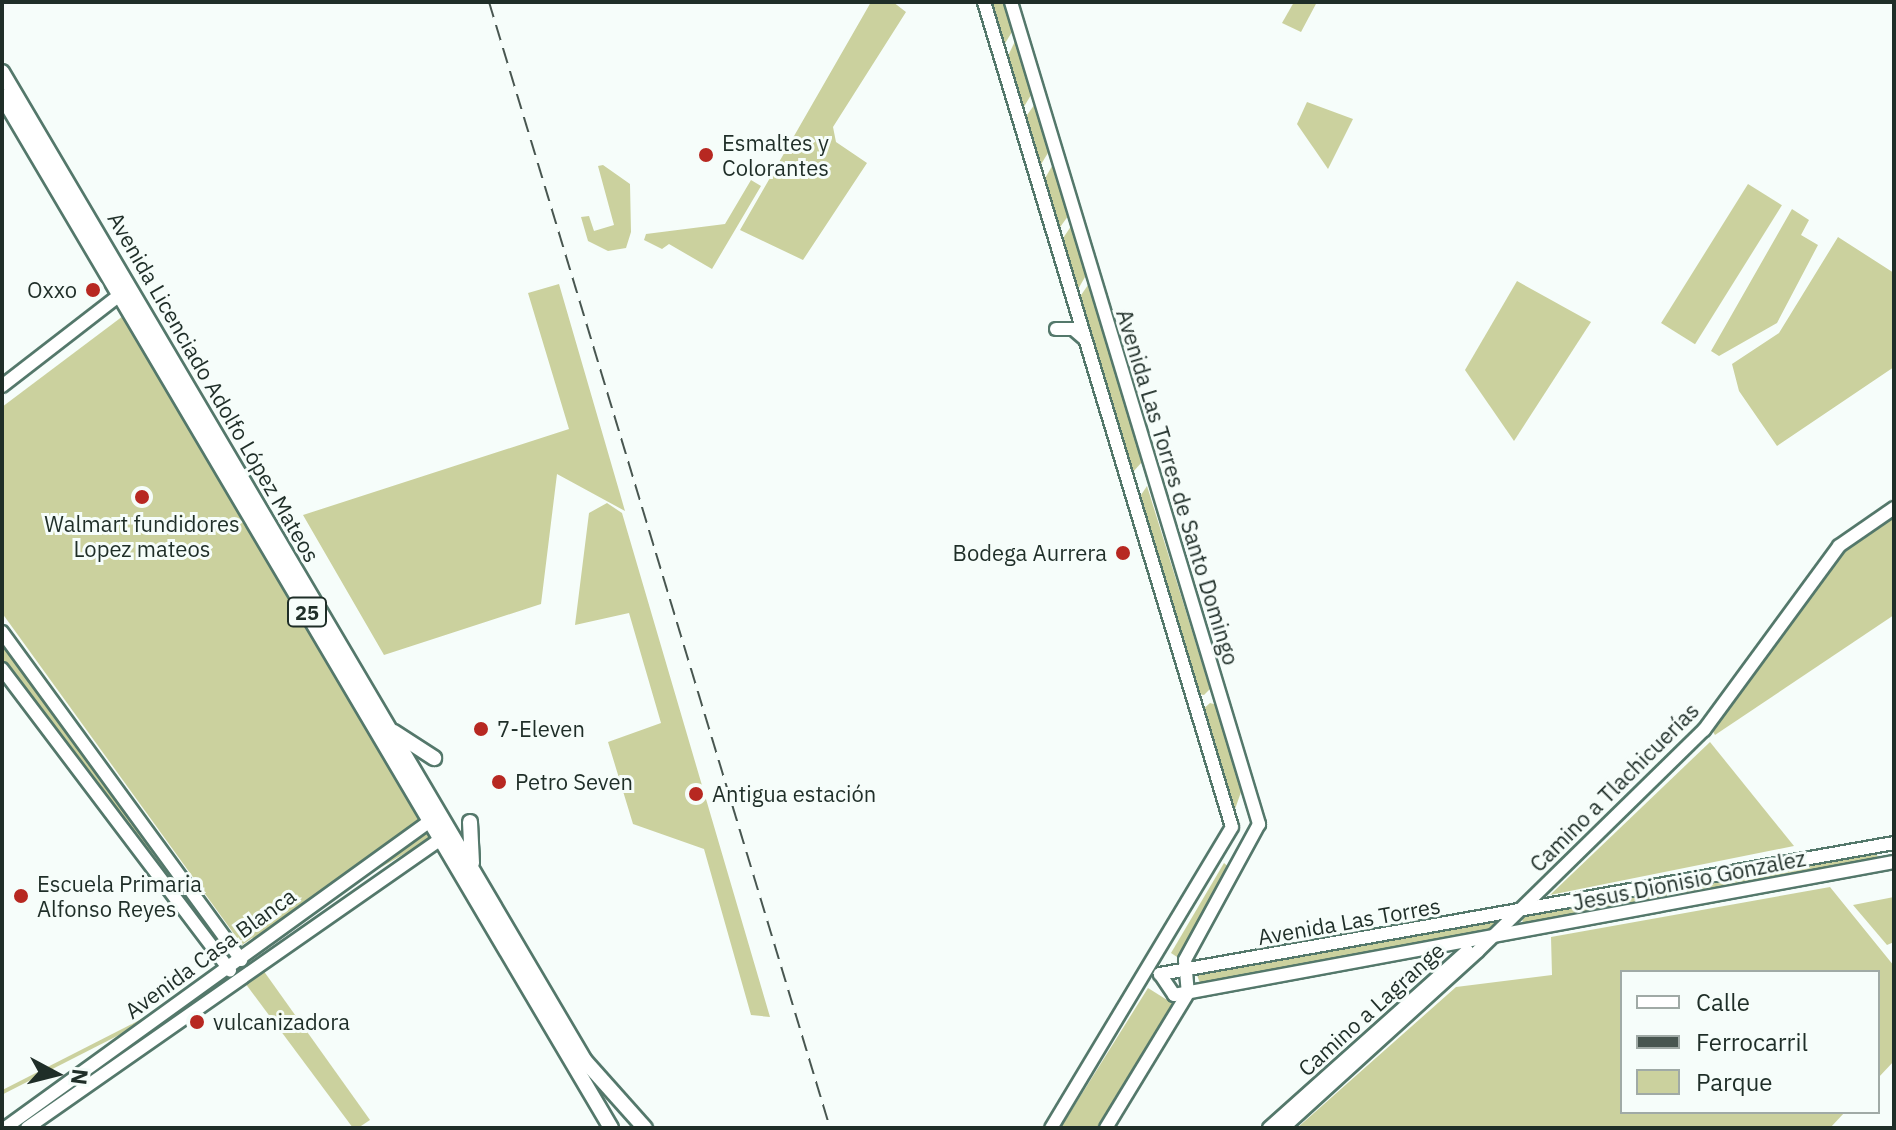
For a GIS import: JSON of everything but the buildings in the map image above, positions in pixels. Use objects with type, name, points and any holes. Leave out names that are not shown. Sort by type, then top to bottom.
[{"type":"main road","name":"Avenida Licenciado Adolfo López Mateos","points":[[2,72],[125,292],[436,817]]},
{"type":"main road","name":"Avenida Licenciado Adolfo López Mateos","points":[[2,96],[125,292],[391,731],[446,835],[612,1126]]},
{"type":"main road","points":[[391,731],[434,758]]},
{"type":"main road","points":[[470,822],[472,868]]},
{"type":"main road","name":"Avenida Licenciado Adolfo López Mateos","points":[[446,835],[472,868],[585,1061],[645,1128]]},
{"type":"street","name":"Avenida Las Torres de Santo Domingo","points":[[984,2],[1231,818],[1228,834],[1051,1128]]},
{"type":"street","name":"Avenida Las Torres de Santo Domingo","points":[[1011,2],[1259,824],[1185,960],[1186,971]]},
{"type":"street","points":[[2,386],[125,292]]},
{"type":"street","points":[[1056,329],[1073,329],[1086,339]]},
{"type":"street","name":"Camino a Tlachicuerías","points":[[1486,942],[1704,730],[1839,546],[1894,508]]},
{"type":"street","points":[[2,632],[239,968]]},
{"type":"street","points":[[2,669],[226,964],[239,968]]},
{"type":"street","name":"Avenida Casa Blanca","points":[[27,1128],[436,817]]},
{"type":"street","name":"Avenida Casa Blanca","points":[[239,968],[265,959],[446,835]]},
{"type":"street","name":"Jesus Dionisio Gonzalez","points":[[1520,910],[1894,843]]},
{"type":"street","name":"Jesus Dionisio Gonzalez","points":[[1486,942],[1894,862]]},
{"type":"street","name":"Avenida Las Torres","points":[[1160,974],[1520,910]]},
{"type":"street","name":"Avenida Las Torres","points":[[1188,993],[1486,942]]},
{"type":"street","name":"Camino a Lagrange","points":[[1269,1128],[1448,965],[1486,942]]},
{"type":"street","name":"Camino a Lagrange","points":[[1283,1128],[1486,942]]},
{"type":"street","name":"Avenida Casa Blanca","points":[[5,1128],[226,964]]},
{"type":"street","points":[[1149,966],[1160,974],[1172,995],[1188,993]]},
{"type":"street","points":[[1106,1128],[1188,993],[1186,971]]},
{"type":"green space","points":[[871,2],[893,2],[906,12],[833,127],[836,142],[867,163],[803,260],[740,230]]},
{"type":"green space","points":[[990,2],[1008,2],[1015,27],[1004,45]]},
{"type":"green space","points":[[1294,2],[1317,2],[1301,32],[1282,23]]},
{"type":"green space","points":[[1017,37],[1034,90],[1022,110],[1007,58]]},
{"type":"green space","points":[[1037,101],[1051,148],[1040,166],[1025,118]]},
{"type":"green space","points":[[1307,102],[1353,119],[1328,169],[1297,124]]},
{"type":"green space","points":[[1055,161],[1071,212],[1058,230],[1044,180]]},
{"type":"green space","points":[[603,165],[630,184],[631,232],[626,248],[608,251],[588,241],[581,217],[589,216],[594,231],[614,225],[598,166]]},
{"type":"green space","points":[[751,180],[761,186],[712,269],[669,244],[662,249],[644,240],[646,234],[725,224]]},
{"type":"green space","points":[[1748,184],[1782,205],[1695,344],[1661,323]]},
{"type":"green space","points":[[1792,209],[1809,220],[1801,235],[1818,245],[1777,323],[1719,356],[1711,351]]},
{"type":"green space","points":[[1074,222],[1089,270],[1077,291],[1061,241]]},
{"type":"green space","points":[[1838,237],[1894,273],[1894,367],[1777,446],[1739,391],[1732,364],[1779,333]]},
{"type":"green space","points":[[1517,281],[1591,322],[1514,441],[1465,370]]},
{"type":"green space","points":[[559,284],[625,511],[557,474],[541,604],[384,655],[303,515],[569,429],[528,293]]},
{"type":"green space","points":[[1088,285],[1142,462],[1132,473],[1077,301]]},
{"type":"green space","points":[[123,316],[422,820],[242,945],[2,613],[2,407]]},
{"type":"green space","points":[[1147,486],[1210,689],[1204,695],[1198,694],[1137,501]]},
{"type":"green space","points":[[607,503],[622,513],[770,1017],[751,1015],[704,849],[633,824],[608,742],[661,723],[629,613],[575,625],[589,513]]},
{"type":"green space","points":[[1894,516],[1894,615],[1715,735],[1712,730],[1840,554]]},
{"type":"green space","points":[[2,639],[233,948],[228,957],[2,661]]},
{"type":"green space","points":[[1210,703],[1217,705],[1241,792],[1234,812],[1201,711]]},
{"type":"green space","points":[[1710,742],[1794,846],[1550,895]]},
{"type":"green space","points":[[426,832],[430,839],[254,940],[250,934]]},
{"type":"green space","points":[[1877,853],[1878,862],[1523,928],[1522,915]]},
{"type":"green space","points":[[1224,863],[1231,869],[1177,957],[1171,953]]},
{"type":"green space","points":[[1830,887],[1894,966],[1894,1061],[1880,1076],[1880,970],[1620,970],[1620,1114],[1843,1114],[1830,1128],[1297,1128],[1456,987],[1552,975],[1551,937]]},
{"type":"green space","points":[[1894,897],[1894,942],[1887,945],[1853,905]]},
{"type":"green space","points":[[1497,920],[1497,930],[1201,986],[1197,975]]},
{"type":"green space","points":[[263,970],[370,1120],[358,1128],[353,1128],[245,983]]},
{"type":"green space","points":[[226,976],[228,980],[2,1095],[2,1090]]},
{"type":"green space","points":[[1148,988],[1175,1005],[1098,1128],[1061,1127]]},
{"type":"railway","points":[[489,2],[830,1128]]},
{"type":"place","name":"Esmaltes y Colorantes","points":[[706,155]]},
{"type":"place","name":"Oxxo","points":[[93,290]]},
{"type":"place","name":"Walmart fundidores Lopez mateos","points":[[142,497]]},
{"type":"place","name":"Bodega Aurrera","points":[[1123,553]]},
{"type":"place","name":"7-Eleven","points":[[481,729]]},
{"type":"place","name":"Petro Seven","points":[[499,782]]},
{"type":"place","name":"Antigua estación","points":[[696,794]]},
{"type":"place","name":"Escuela Primaria Alfonso Reyes","points":[[21,896]]},
{"type":"place","name":"vulcanizadora","points":[[197,1022]]}]
